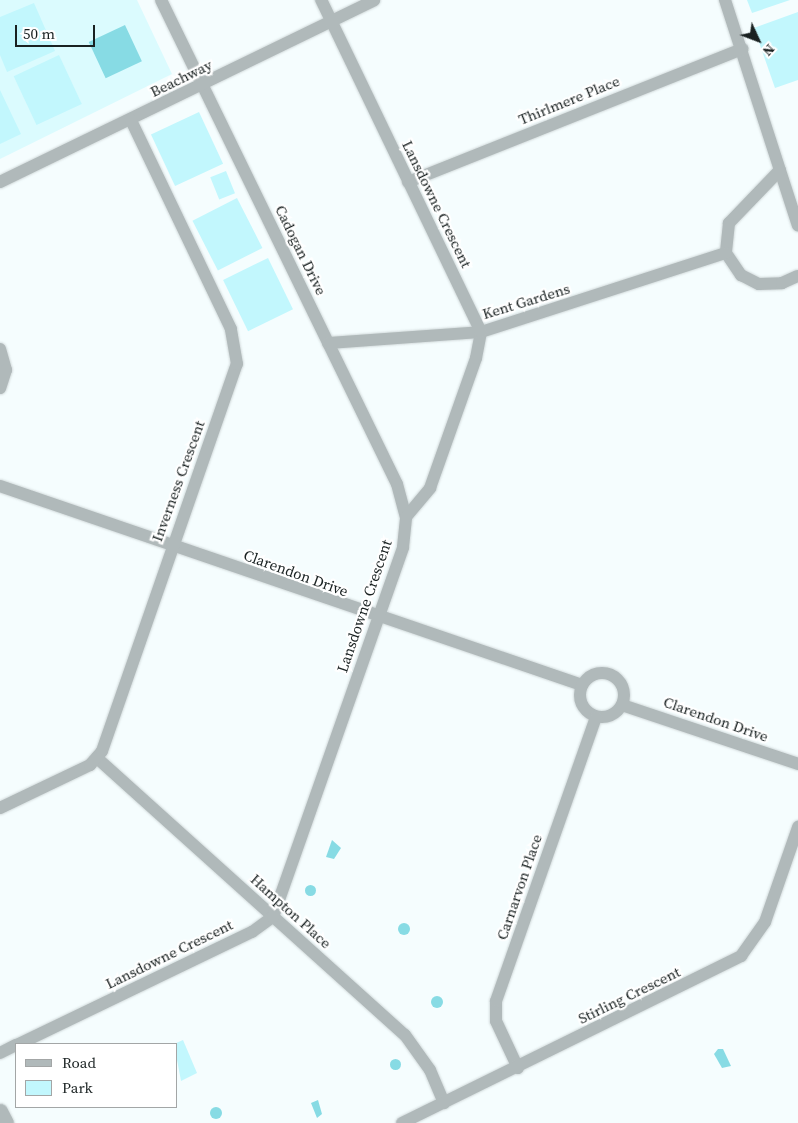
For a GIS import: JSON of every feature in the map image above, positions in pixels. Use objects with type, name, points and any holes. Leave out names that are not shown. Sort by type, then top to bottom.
[{"type":"street","name":"Cadogan Drive","points":[[161,0],[201,86],[397,484],[406,517]]},
{"type":"street","name":"Lansdowne Crescent","points":[[321,0],[481,332]]},
{"type":"street","name":"Beachway","points":[[0,182],[332,23],[374,0]]},
{"type":"street","points":[[724,0],[742,49],[798,226]]},
{"type":"street","name":"Thirlmere Place","points":[[408,182],[742,49]]},
{"type":"street","name":"Inverness Crescent","points":[[97,758],[172,547],[238,351],[131,120]]},
{"type":"street","points":[[780,170],[729,223],[726,253],[741,275],[758,284],[782,283],[798,276]]},
{"type":"street","name":"Kent Gardens","points":[[328,343],[481,332],[726,253]]},
{"type":"street","points":[[406,517],[430,488],[481,332]]},
{"type":"street","points":[[0,349],[6,370],[0,388]]},
{"type":"street","name":"Clarendon Drive","points":[[0,486],[172,547],[582,685]]},
{"type":"street","name":"Lansdowne Crescent","points":[[21,1043],[245,936],[273,917],[380,617],[403,547],[406,517]]},
{"type":"street","points":[[601,673],[616,677],[624,690],[622,705],[611,716],[596,717],[583,708],[582,685],[601,673]]},
{"type":"street","name":"Clarendon Drive","points":[[622,705],[798,764]]},
{"type":"street","name":"Carnarvon Place","points":[[518,1068],[496,1021],[496,1001],[596,717]]},
{"type":"street","points":[[0,808],[97,758]]},
{"type":"street","name":"Hampton Place","points":[[97,758],[405,1035],[430,1070],[444,1103]]},
{"type":"street","name":"Stirling Crescent","points":[[402,1123],[518,1068],[740,956],[765,922],[798,827]]},
{"type":"street","name":"Lansdowne Crescent","points":[[0,1053],[15,1046]]},
{"type":"street","points":[[0,1111],[6,1123]]},
{"type":"shaded area","points":[[0,0],[137,0],[172,74],[0,159]]},
{"type":"shaded area","points":[[125,25],[142,61],[106,78],[89,42]]},
{"type":"shaded area","points":[[332,840],[341,848],[334,859],[326,857]]},
{"type":"shaded area","points":[[310,884],[316,890],[310,896],[304,890]]},
{"type":"shaded area","points":[[406,923],[409,924],[409,934],[402,935],[399,934],[398,927],[399,924]]},
{"type":"shaded area","points":[[435,996],[439,996],[443,1002],[439,1008],[435,1008],[431,1004],[431,1000]]},
{"type":"shaded area","points":[[718,1049],[723,1049],[731,1066],[722,1068],[714,1054]]},
{"type":"shaded area","points":[[395,1058],[401,1064],[395,1070],[389,1064]]},
{"type":"shaded area","points":[[318,1100],[322,1114],[317,1118],[311,1103]]},
{"type":"shaded area","points":[[214,1107],[218,1107],[222,1113],[218,1119],[214,1119],[210,1115],[210,1111]]},
{"type":"green space","points":[[747,0],[790,0],[752,13]]},
{"type":"green space","points":[[34,3],[55,51],[7,72],[0,55],[0,17]]},
{"type":"green space","points":[[798,12],[798,80],[775,88],[754,28]]},
{"type":"green space","points":[[59,55],[82,104],[37,125],[14,76]]},
{"type":"green space","points":[[0,90],[21,134],[0,144]]},
{"type":"green space","points":[[199,112],[223,164],[175,186],[151,134]]},
{"type":"green space","points":[[226,171],[235,193],[219,200],[210,177]]},
{"type":"green space","points":[[237,198],[262,248],[218,271],[192,221]]},
{"type":"green space","points":[[268,258],[293,309],[248,331],[223,280]]},
{"type":"green space","points":[[183,1040],[197,1073],[181,1081],[178,1065],[178,1043],[176,1043]]}]
